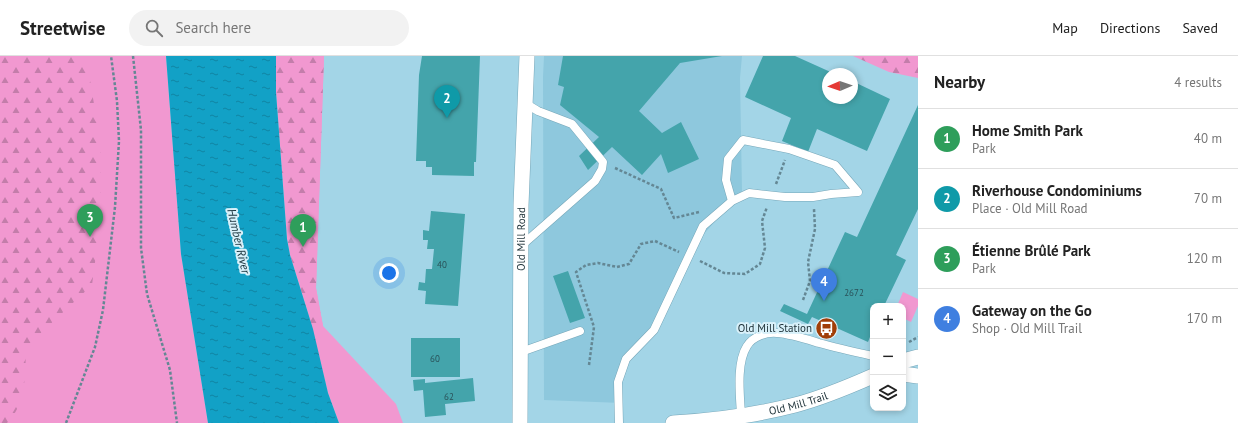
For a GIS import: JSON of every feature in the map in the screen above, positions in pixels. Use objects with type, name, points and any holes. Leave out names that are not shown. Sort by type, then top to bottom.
[{"type":"street","name":"Old Mill Road","points":[[520,423],[520,246],[527,56]]},
{"type":"street","points":[[906,374],[918,376]]},
{"type":"street","name":"Old Mill Trail","points":[[673,423],[769,411],[796,405],[838,391],[870,377]]},
{"type":"lane","points":[[520,246],[596,181],[602,169],[603,162],[572,124],[538,111],[525,103]]},
{"type":"lane","points":[[619,423],[618,382],[626,359],[654,330],[703,226],[732,201],[749,192],[813,197],[858,192],[835,165],[789,149],[743,140],[728,159],[726,180],[732,201]]},
{"type":"lane","points":[[521,352],[580,331]]},
{"type":"lane","points":[[741,415],[740,369],[747,345],[755,338],[765,334],[787,334],[870,355]]},
{"type":"path","points":[[66,423],[95,348],[104,303],[115,207],[119,141],[111,56]]},
{"type":"path","points":[[133,56],[141,130],[141,248],[147,294],[170,370],[176,423]]},
{"type":"path","points":[[589,365],[594,327],[576,272],[586,265],[598,263],[617,267],[629,264],[641,244],[655,241],[724,274],[745,274],[760,264],[765,248],[762,221],[789,149]]},
{"type":"path","points":[[603,162],[661,189],[674,218],[708,209],[716,215]]},
{"type":"path","points":[[803,300],[810,281],[808,262],[815,229],[813,197]]},
{"type":"path","points":[[909,342],[918,337]]},
{"type":"shaded area","points":[[544,56],[742,56],[740,78],[742,191],[695,244],[658,321],[621,371],[622,403],[544,400]]},
{"type":"green space","points":[[0,56],[166,56],[181,254],[208,423],[0,423]]},
{"type":"green space","points":[[0,56],[86,56],[101,146],[101,217],[92,285],[26,347],[25,377],[22,397],[14,415],[7,423],[0,423]]},
{"type":"green space","points":[[276,56],[324,56],[316,288],[323,326],[396,404],[403,423],[339,423],[328,393],[306,303]]},
{"type":"green space","points":[[276,56],[324,56],[316,288],[323,326],[313,329],[290,255],[287,239],[276,92]]},
{"type":"green space","points":[[853,56],[918,56],[918,78],[889,72]]},
{"type":"green space","points":[[903,292],[918,299],[918,306],[911,322],[906,320],[906,303],[898,303]]},
{"type":"water","name":"Humber River","points":[[166,56],[276,56],[276,92],[287,239],[290,255],[313,329],[328,393],[339,423],[208,423],[181,254]]},
{"type":"building","points":[[422,56],[480,56],[476,162],[474,162],[474,176],[432,175],[432,167],[426,167],[426,161],[416,161],[419,75]]},
{"type":"building","points":[[563,56],[722,56],[680,63],[639,111],[662,133],[681,122],[699,159],[668,173],[661,154],[642,175],[612,147],[588,170],[579,156],[599,137],[560,105],[564,87],[558,85]]},
{"type":"building","points":[[763,56],[795,56],[822,68],[822,104],[858,104],[858,84],[890,99],[867,151],[817,129],[808,152],[782,141],[791,118],[745,97]]},
{"type":"building","points":[[918,105],[918,209],[896,255],[906,260],[885,303],[870,303],[870,337],[868,342],[812,317],[808,324],[780,311],[784,304],[807,314],[845,232],[857,237]]},
{"type":"building","points":[[431,211],[465,214],[458,306],[425,304],[426,291],[418,290],[419,282],[425,283],[426,269],[432,269],[434,249],[427,249],[428,240],[423,240],[423,230],[429,231]]},
{"type":"building","points":[[568,271],[585,318],[570,323],[553,276]]},
{"type":"building","points":[[411,338],[460,338],[460,377],[411,377]]},
{"type":"building","points":[[473,378],[475,401],[445,404],[446,415],[425,417],[423,390],[414,391],[413,380],[425,379],[425,383]]},
{"type":"place","name":"Riverhouse Condominiums","points":[[447,118]]},
{"type":"place","name":"Étienne Brûlé Park","points":[[90,237]]},
{"type":"place","name":"Home Smith Park","points":[[303,247]]},
{"type":"place","name":"Gateway on the Go","points":[[824,301]]},
{"type":"place","name":"Old Mill Station","points":[[827,328]]}]
